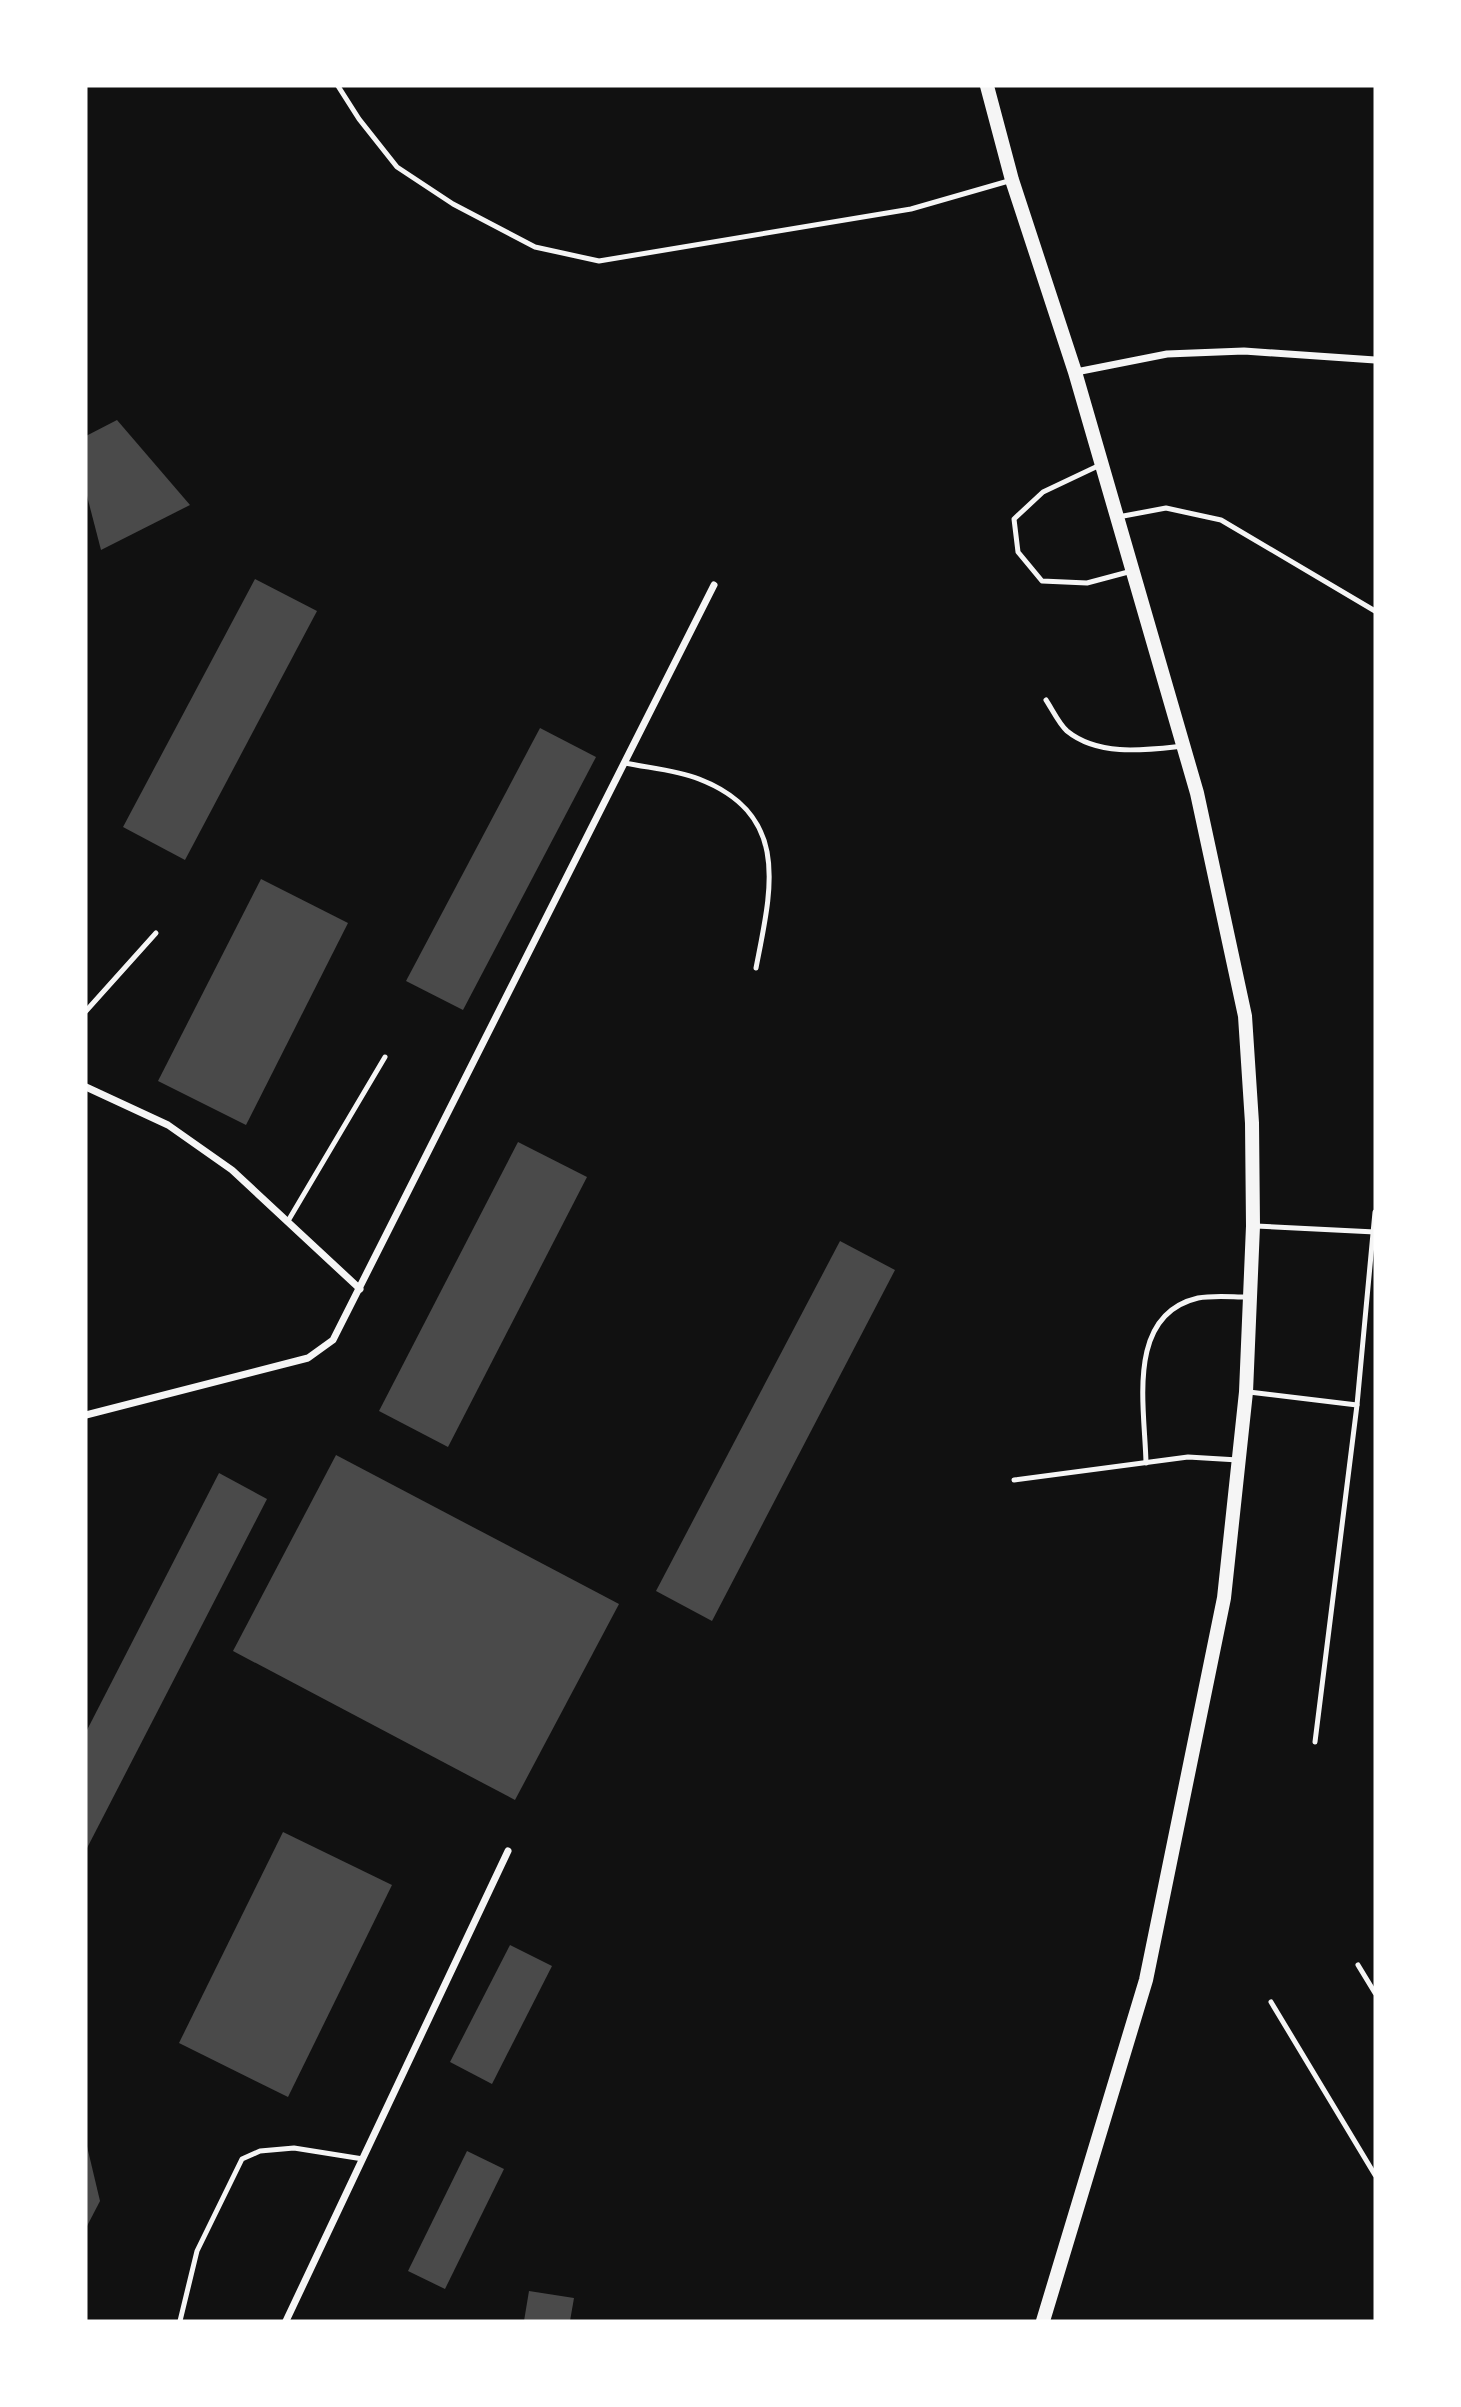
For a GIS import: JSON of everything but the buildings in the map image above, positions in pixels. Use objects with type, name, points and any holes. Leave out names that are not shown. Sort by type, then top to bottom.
[{"type":"main road","points":[[987,86],[1012,180],[1075,372],[1183,746],[1223,903],[1245,1016],[1252,1123],[1253,1226],[1246,1392],[1224,1598],[1158,1930],[1139,2008],[1044,2321]]},
{"type":"street","points":[[1075,372],[1167,354],[1244,351],[1375,360]]},
{"type":"street","points":[[86,1415],[308,1358],[333,1340],[714,585]]},
{"type":"street","points":[[86,1087],[168,1125],[232,1170],[360,1289]]},
{"type":"street","points":[[286,2321],[508,1851]]},
{"type":"lane","points":[[338,86],[359,119],[397,167],[431,190],[535,247],[599,261],[911,209],[1012,180]]},
{"type":"lane","points":[[1100,465],[1042,492],[1014,519],[1018,552],[1042,581],[1087,583],[1132,571]]},
{"type":"lane","points":[[1117,517],[1166,508],[1222,520],[1375,611]]},
{"type":"lane","points":[[1046,700],[1066,731],[1094,745],[1135,751],[1183,746]]},
{"type":"lane","points":[[625,763],[698,778],[737,798],[755,823],[770,854],[770,877],[756,968]]},
{"type":"lane","points":[[86,1011],[156,933]]},
{"type":"lane","points":[[288,1221],[385,1057]]},
{"type":"lane","points":[[1315,1742],[1357,1405],[1375,1212]]},
{"type":"lane","points":[[1253,1226],[1375,1232]]},
{"type":"lane","points":[[1146,1463],[1144,1363],[1154,1327],[1170,1310],[1198,1298],[1250,1297]]},
{"type":"lane","points":[[1246,1392],[1357,1405]]},
{"type":"lane","points":[[1014,1480],[1188,1457],[1238,1460]]},
{"type":"lane","points":[[1357,1965],[1375,1993]]},
{"type":"lane","points":[[1271,2002],[1375,2175]]},
{"type":"lane","points":[[180,2321],[197,2251],[242,2159],[260,2151],[295,2148],[362,2159]]}]
